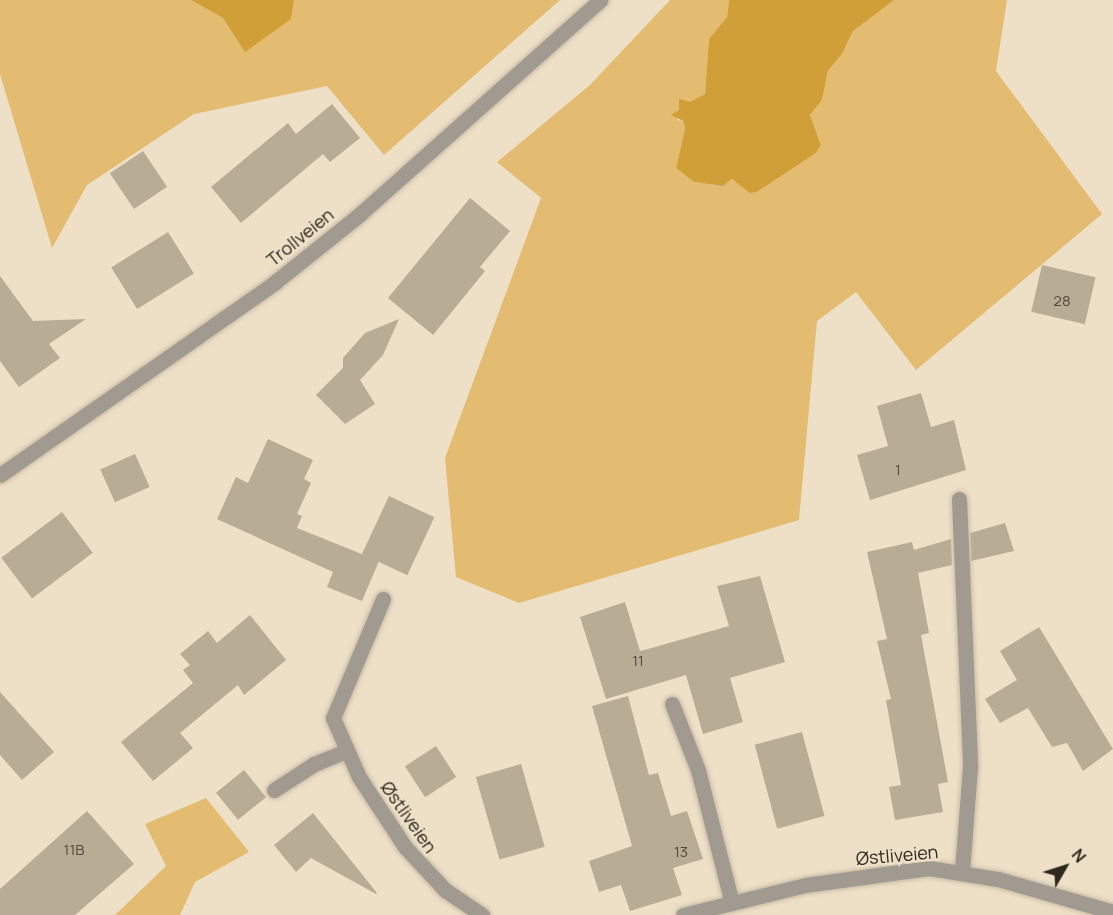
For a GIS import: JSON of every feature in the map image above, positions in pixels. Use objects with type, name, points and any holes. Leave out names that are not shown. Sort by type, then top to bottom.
[{"type":"street","name":"Trollveien","points":[[0,475],[274,283],[360,214],[600,0]]},
{"type":"street","points":[[958,499],[970,767],[962,871]]},
{"type":"street","name":"Østliveien","points":[[383,599],[333,718],[346,751],[377,809],[425,872],[482,915]]},
{"type":"street","points":[[672,704],[698,770],[732,903]]},
{"type":"street","points":[[274,790],[314,764],[346,751]]},
{"type":"street","name":"Østliveien","points":[[683,915],[884,872],[929,868],[962,871],[1113,912]]},
{"type":"shaded area","points":[[0,0],[191,0],[223,18],[291,19],[294,0],[560,0],[384,155],[327,86],[194,114],[87,185],[52,248],[0,74]]},
{"type":"shaded area","points":[[191,0],[294,0],[291,19],[245,52],[223,18]]},
{"type":"shaded area","points":[[670,0],[729,0],[727,17],[709,39],[705,94],[679,110],[677,120],[683,121],[685,130],[676,168],[694,182],[723,186],[732,179],[757,192],[816,153],[821,145],[810,115],[822,100],[828,71],[842,54],[853,31],[888,3],[894,0],[1007,0],[996,71],[1102,214],[916,370],[856,292],[817,321],[799,520],[519,603],[456,577],[445,458],[541,198],[497,162],[590,85]]},
{"type":"shaded area","points":[[729,0],[894,0],[853,31],[842,54],[828,71],[822,100],[810,115],[821,145],[816,153],[757,192],[750,193],[732,179],[723,186],[694,182],[676,168],[685,129],[683,121],[671,115],[679,110],[679,99],[690,102],[705,94],[709,39],[727,17]]},
{"type":"shaded area","points":[[206,798],[249,852],[195,882],[180,915],[115,915],[166,866],[145,824]]},
{"type":"building","points":[[332,104],[360,138],[330,162],[323,154],[241,223],[211,187],[288,123],[296,134]]},
{"type":"building","points":[[143,151],[167,187],[134,209],[110,173]]},
{"type":"building","points":[[470,198],[510,231],[480,267],[485,271],[433,335],[388,298]]},
{"type":"building","points":[[168,232],[194,274],[137,309],[111,268]]},
{"type":"building","points":[[1042,265],[1096,277],[1085,324],[1031,312]]},
{"type":"building","points":[[0,276],[33,321],[86,319],[49,344],[60,358],[19,387],[0,361]]},
{"type":"building","points":[[399,319],[383,355],[360,380],[375,404],[345,424],[316,395],[343,368],[343,358],[365,333]]},
{"type":"building","points":[[921,393],[931,427],[954,420],[966,470],[870,500],[857,455],[888,446],[877,406]]},
{"type":"building","points":[[268,439],[313,460],[304,479],[311,483],[297,514],[302,516],[297,528],[379,561],[362,601],[327,587],[333,572],[217,519],[236,477],[248,483]]},
{"type":"building","points":[[135,454],[150,487],[115,502],[100,469]]},
{"type":"building","points":[[389,496],[434,517],[407,575],[362,554]]},
{"type":"building","points":[[62,512],[93,553],[32,598],[1,558]]},
{"type":"building","points":[[1005,523],[1014,551],[971,561],[970,533]]},
{"type":"building","points":[[951,539],[952,565],[918,573],[929,633],[921,635],[948,782],[938,784],[943,812],[895,820],[889,787],[901,785],[886,700],[891,699],[877,641],[887,639],[867,552],[912,542],[914,550]]},
{"type":"building","points":[[760,576],[785,662],[730,678],[743,722],[703,734],[686,675],[606,699],[580,617],[625,602],[640,651],[729,626],[717,586]]},
{"type":"building","points":[[250,615],[286,660],[244,695],[238,685],[180,733],[193,748],[153,781],[121,742],[193,683],[183,670],[190,665],[180,654],[208,631],[217,643]]},
{"type":"building","points":[[1039,627],[1113,749],[1083,771],[1067,743],[1052,747],[1028,708],[1000,723],[985,699],[1017,680],[1000,651]]},
{"type":"building","points":[[0,692],[54,752],[22,780],[0,755]]},
{"type":"building","points":[[628,696],[649,775],[658,773],[671,816],[687,811],[703,859],[673,868],[682,895],[630,911],[621,885],[599,892],[589,861],[632,846],[592,706]]},
{"type":"building","points":[[802,732],[825,816],[777,829],[755,745]]},
{"type":"building","points":[[436,746],[456,777],[425,797],[405,766]]},
{"type":"building","points":[[521,764],[545,847],[500,860],[476,777]]},
{"type":"building","points":[[244,770],[266,797],[238,820],[216,793]]},
{"type":"building","points":[[87,811],[134,864],[75,915],[0,915],[0,889]]},
{"type":"building","points":[[313,813],[376,894],[311,858],[296,872],[274,845]]}]
